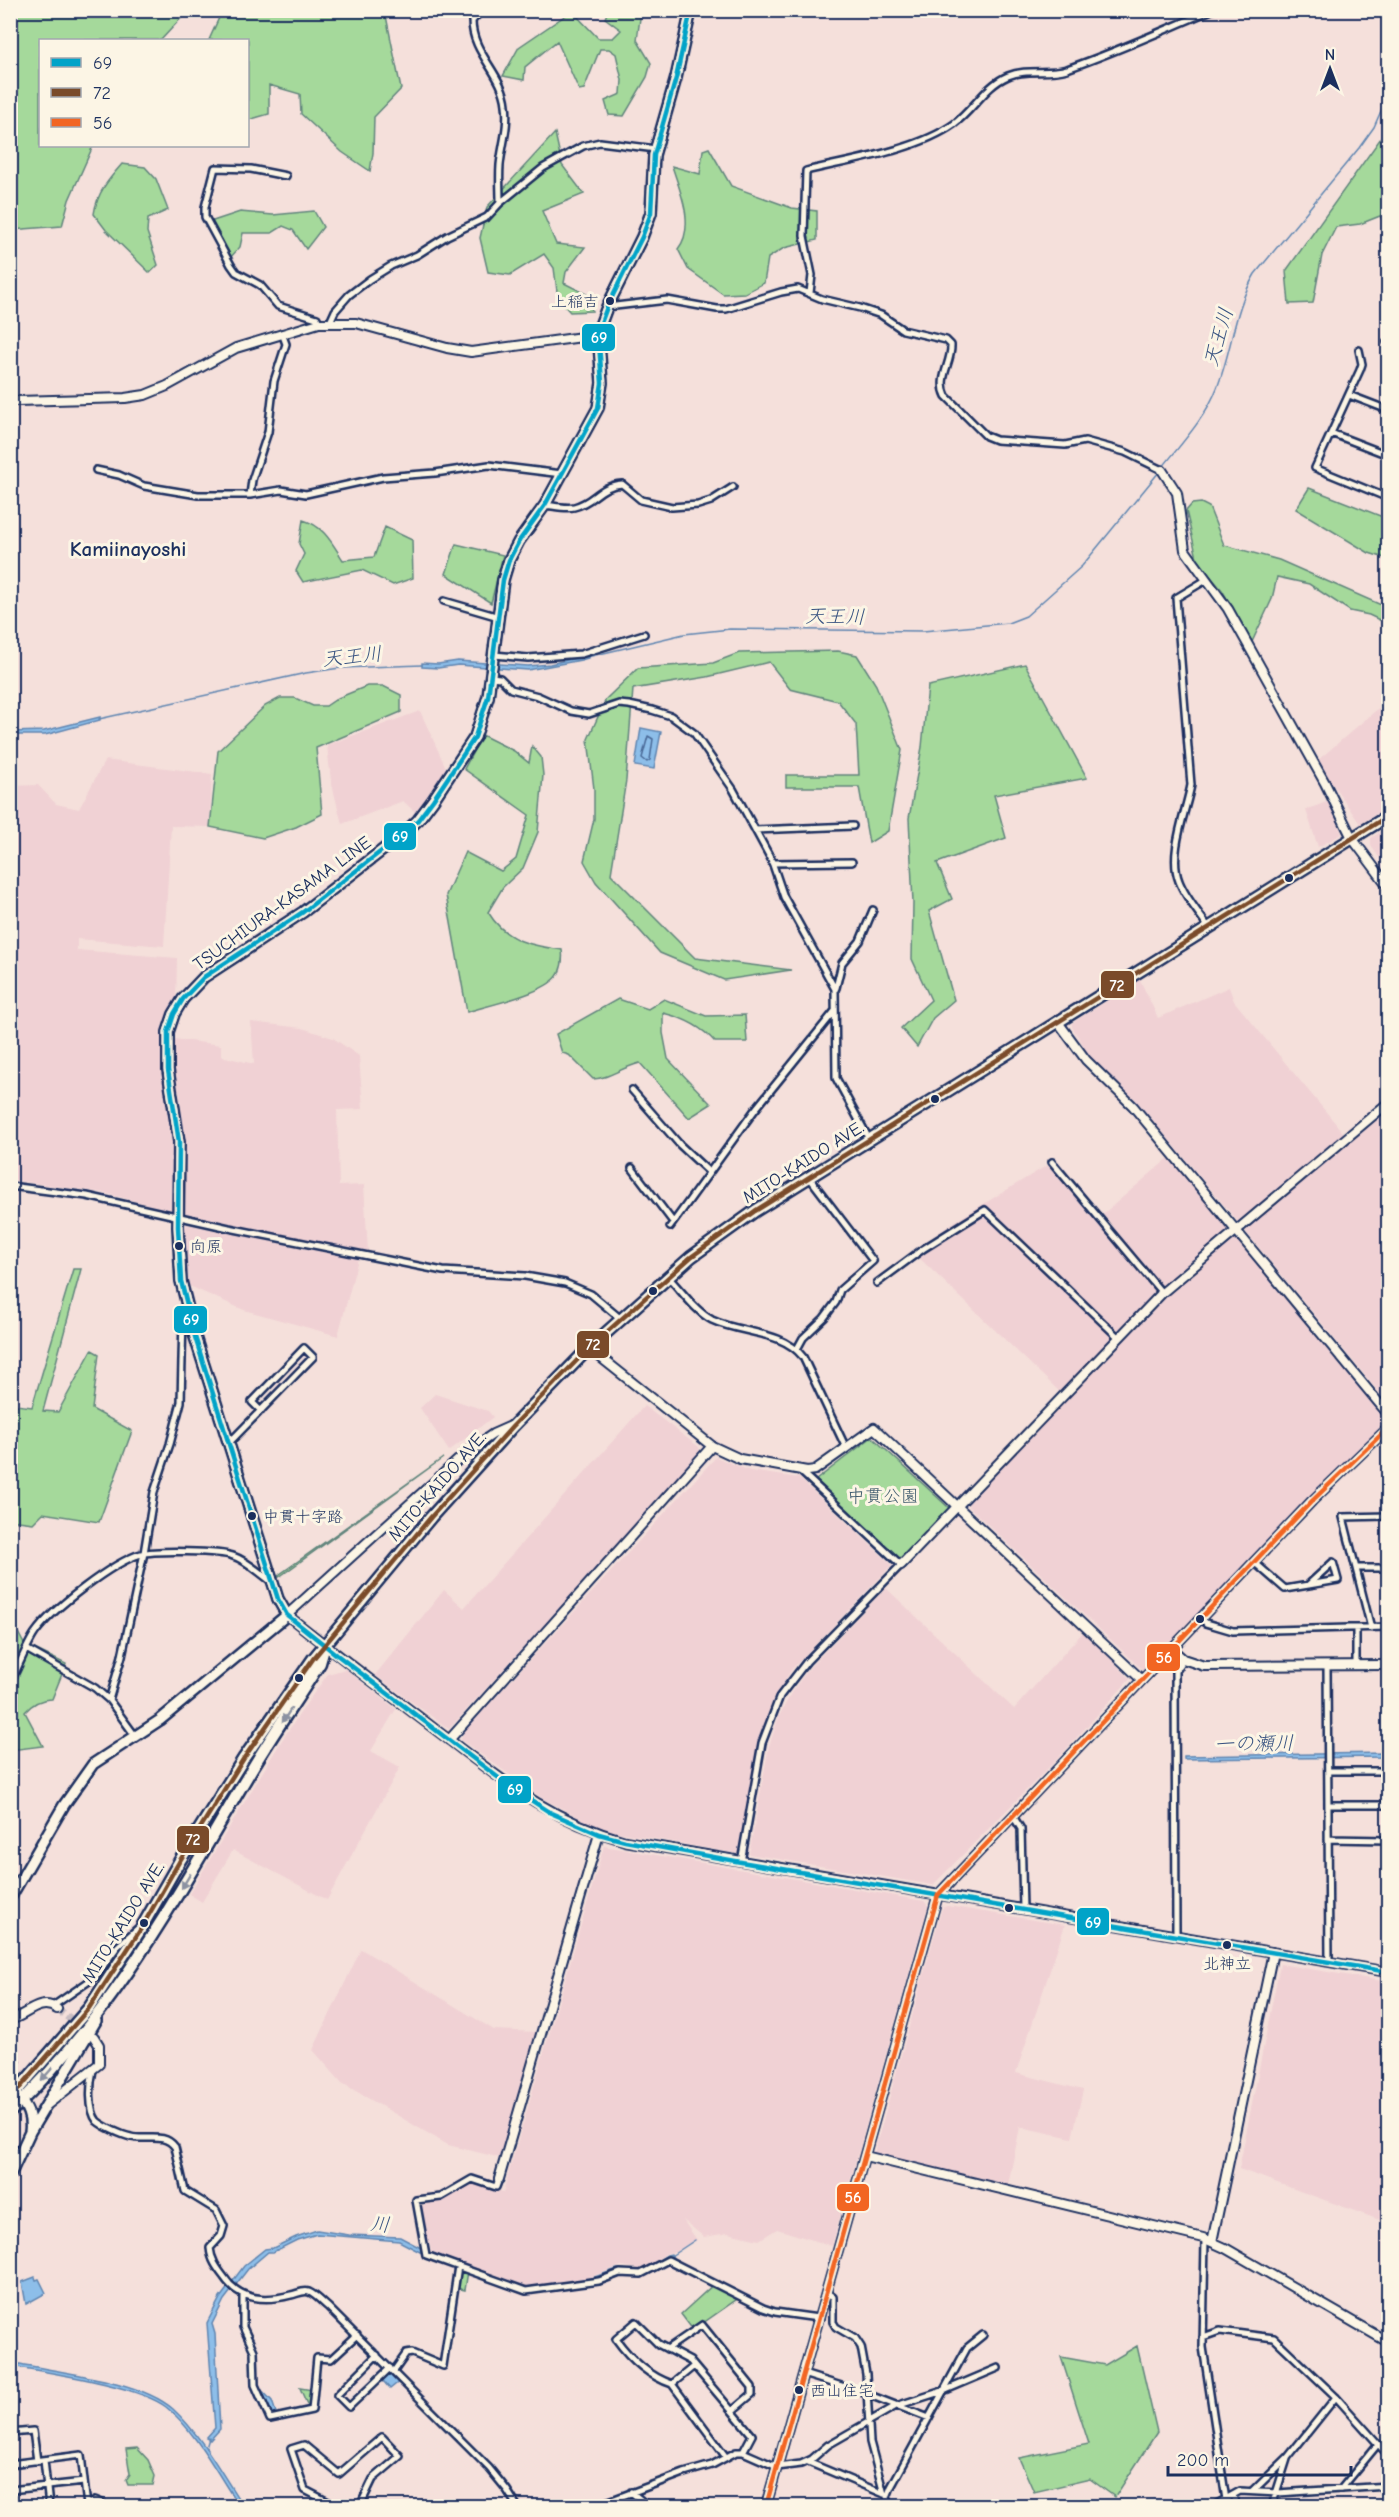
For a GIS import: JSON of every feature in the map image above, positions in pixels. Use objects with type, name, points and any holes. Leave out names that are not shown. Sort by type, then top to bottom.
[{"type":"highway","name":"MITO-KAIDO AVE.","points":[[16,2098],[89,2007],[143,1925],[246,1756],[313,1659],[431,1517],[513,1426],[589,1348],[668,1277],[727,1231],[809,1177],[1389,816]]},
{"type":"highway","name":"MITO-KAIDO AVE.","points":[[16,2098],[99,2014],[151,1939],[255,1764],[320,1663],[325,1646]]},
{"type":"highway","points":[[10,2111],[16,2098]]},
{"type":"main road","name":"TSUCHIURA-KASAMA LINE","points":[[287,1615],[278,1599],[185,1302],[179,1269],[179,1142],[166,1054],[168,1032],[174,1014],[191,989],[214,969],[303,912],[376,858],[418,819],[475,737],[484,713],[492,674],[503,580],[509,560],[519,541],[545,505],[598,408],[602,383],[597,335],[607,307],[650,219],[656,149],[676,78],[691,10]]},
{"type":"main road","points":[[10,1898],[86,1772],[103,1756],[136,1737],[204,1686],[287,1615]]},
{"type":"main road","points":[[10,2175],[42,2108],[87,2038],[99,2014]]},
{"type":"main road","points":[[10,2051],[14,2064],[10,2111]]},
{"type":"main road","points":[[16,2098],[30,2118],[30,2132]]},
{"type":"street","points":[[500,203],[500,166],[507,126],[507,105],[502,87],[473,40],[472,21],[478,12],[511,10]]},
{"type":"street","points":[[810,293],[812,275],[804,236],[806,171],[885,153],[942,131],[964,116],[996,83],[1007,76],[1067,69],[1212,10]]},
{"type":"street","points":[[330,322],[335,311],[349,295],[370,279],[486,217],[543,168],[583,146],[600,142],[656,149]]},
{"type":"street","points":[[286,176],[251,169],[215,168],[205,207],[206,218],[236,272],[260,285],[278,306],[317,318],[319,323]]},
{"type":"street","points":[[607,307],[667,300],[726,309],[798,289],[822,299],[881,315],[891,324],[903,330],[946,340],[951,345],[951,351],[943,378],[943,389],[946,396],[986,436],[1008,441],[1065,445],[1085,441],[1125,452],[1159,468],[1177,493],[1185,550],[1228,609],[1325,783],[1352,838],[1389,886]]},
{"type":"street","points":[[14,402],[125,398],[145,395],[167,386],[236,348],[319,323],[370,325],[447,348],[471,352],[597,335]]},
{"type":"street","points":[[250,495],[252,480],[268,432],[274,381],[286,344],[282,333]]},
{"type":"street","points":[[1359,351],[1362,364],[1315,468],[1389,498]]},
{"type":"street","points":[[1349,395],[1389,410]]},
{"type":"street","points":[[1331,433],[1389,455]]},
{"type":"street","points":[[96,470],[119,475],[144,486],[198,495],[250,495],[281,490],[306,494],[383,477],[489,465],[562,474]]},
{"type":"street","points":[[545,505],[573,508],[591,499],[605,487],[622,484],[641,500],[661,506],[686,507],[711,501],[733,487]]},
{"type":"street","points":[[1206,580],[1176,598],[1191,785],[1177,835],[1176,866],[1179,881],[1209,928]]},
{"type":"street","points":[[444,601],[499,616]]},
{"type":"street","points":[[493,658],[581,654],[644,634]]},
{"type":"street","points":[[492,674],[500,678],[511,689],[538,696],[572,711],[597,713],[619,704],[652,710],[684,724],[704,746],[733,789],[772,863],[784,897],[835,989]]},
{"type":"street","points":[[755,830],[853,826]]},
{"type":"street","points":[[772,863],[852,862]]},
{"type":"street","points":[[869,1140],[836,1078],[834,1012],[835,989],[842,963],[860,941],[873,910]]},
{"type":"street","points":[[632,1168],[672,1224],[754,1111],[834,1012]]},
{"type":"street","points":[[1058,1022],[1086,1060],[1133,1106],[1389,1414]]},
{"type":"street","points":[[632,1090],[680,1145],[709,1172]]},
{"type":"street","points":[[741,1862],[762,1743],[780,1696],[807,1660],[1162,1293],[1389,1103]]},
{"type":"street","points":[[1052,1162],[1162,1293]]},
{"type":"street","points":[[797,1350],[803,1338],[824,1318],[836,1302],[840,1290],[873,1261],[809,1177]]},
{"type":"street","points":[[10,1186],[87,1196],[443,1271],[525,1276],[565,1283],[591,1294],[621,1319]]},
{"type":"street","points":[[877,1282],[923,1249],[985,1210],[1119,1338]]},
{"type":"street","points":[[668,1277],[710,1319],[784,1341],[797,1350],[846,1448]]},
{"type":"street","points":[[109,1700],[122,1656],[144,1553],[154,1492],[181,1402],[185,1302]]},
{"type":"street","points":[[228,1444],[261,1411],[313,1357],[304,1348],[252,1402],[261,1411]]},
{"type":"street","points":[[589,1348],[712,1446],[740,1459],[815,1470],[874,1428],[1142,1680]]},
{"type":"street","points":[[513,1426],[493,1434],[467,1452],[287,1615],[532,1801],[576,1825],[625,1841],[1389,1971]]},
{"type":"street","points":[[766,2506],[938,1895],[1254,1562],[1342,1471],[1389,1428]]},
{"type":"street","points":[[449,1740],[712,1446]]},
{"type":"street","points":[[798,1469],[901,1565]]},
{"type":"street","points":[[1371,1628],[1358,1568],[1343,1517],[1389,1516]]},
{"type":"street","points":[[10,1683],[33,1636],[47,1618],[93,1582],[128,1560],[144,1553],[212,1552],[228,1554],[244,1561],[273,1582]]},
{"type":"street","points":[[1254,1562],[1285,1589],[1338,1580],[1333,1562],[1308,1585]]},
{"type":"street","points":[[1358,1568],[1389,1568]]},
{"type":"street","points":[[1201,1618],[1206,1623],[1233,1630],[1389,1627]]},
{"type":"street","points":[[1356,1628],[1356,1665]]},
{"type":"street","points":[[1172,1649],[1183,1659],[1204,1666],[1389,1665]]},
{"type":"street","points":[[28,1650],[95,1688],[109,1700],[136,1737]]},
{"type":"street","points":[[1176,1935],[1175,1671],[1183,1659]]},
{"type":"street","points":[[1327,1665],[1329,1962]]},
{"type":"street","points":[[1328,1771],[1388,1772],[1389,1783]]},
{"type":"street","points":[[1328,1805],[1389,1805]]},
{"type":"street","points":[[1013,1816],[1021,1829],[1023,1909]]},
{"type":"street","points":[[599,1834],[499,2180],[496,2187],[472,2180],[441,2197],[416,2200],[426,2255],[526,2291],[599,2281],[620,2273],[641,2274],[668,2260],[763,2308],[818,2318]]},
{"type":"street","points":[[1328,1839],[1389,1840]]},
{"type":"street","points":[[10,2020],[39,2006],[55,2008],[94,1977],[117,1947],[143,1925]]},
{"type":"street","points":[[1226,2500],[1203,2337],[1209,2240],[1273,1952]]},
{"type":"street","points":[[42,2108],[99,2064],[101,2055],[94,2037]]},
{"type":"street","points":[[93,2070],[92,2111],[98,2121],[132,2137],[162,2138],[175,2147],[185,2191],[216,2210],[224,2226],[221,2236],[210,2248],[213,2262],[228,2283],[237,2292],[255,2298],[279,2298],[310,2292],[357,2335],[489,2468],[517,2506]]},
{"type":"street","points":[[865,2156],[1209,2240],[1389,2342]]},
{"type":"street","points":[[377,2355],[337,2395],[349,2407],[392,2370],[406,2354],[412,2353],[443,2366],[458,2266]]},
{"type":"street","points":[[826,2292],[833,2297],[833,2322],[836,2327],[855,2338],[861,2347],[874,2463],[888,2505]]},
{"type":"street","points":[[243,2295],[243,2327],[254,2351],[255,2385],[270,2419],[312,2410],[317,2358],[331,2359],[357,2335]]},
{"type":"street","points":[[726,2457],[672,2384],[658,2379],[639,2367],[616,2339],[636,2322],[667,2349],[690,2361],[752,2435],[743,2452]]},
{"type":"street","points":[[667,2349],[702,2325],[752,2387],[752,2394],[732,2411]]},
{"type":"street","points":[[1203,2337],[1220,2331],[1274,2338],[1336,2397],[1389,2455]]},
{"type":"street","points":[[886,2494],[946,2390],[967,2348],[983,2335]]},
{"type":"street","points":[[672,2384],[694,2366]]},
{"type":"street","points":[[596,2506],[712,2465],[736,2452],[743,2452],[777,2467],[808,2462],[828,2445],[896,2406],[946,2390],[998,2368]]},
{"type":"street","points":[[803,2374],[867,2394],[929,2418]]},
{"type":"street","points":[[1253,2491],[1288,2457],[1336,2397]]},
{"type":"street","points":[[10,2433],[33,2431],[47,2486],[49,2506]]},
{"type":"street","points":[[336,2506],[304,2490],[291,2449],[304,2445],[339,2474],[382,2437],[400,2456],[373,2479],[360,2506]]},
{"type":"street","points":[[1341,2489],[1378,2444]]},
{"type":"street","points":[[10,2464],[81,2455],[88,2506]]},
{"type":"street","points":[[1272,2506],[1288,2457]]},
{"type":"street","points":[[808,2462],[886,2494]]},
{"type":"street","points":[[10,2490],[84,2482]]},
{"type":"street","points":[[1213,2506],[1240,2491],[1278,2493],[1389,2486]]},
{"type":"street","points":[[631,2492],[648,2506]]},
{"type":"street","points":[[1233,2495],[1236,2506]]},
{"type":"street","points":[[88,2506],[95,2500],[103,2506]]},
{"type":"shaded area","points":[[1388,700],[1388,807],[1360,824],[1317,761]]},
{"type":"shaded area","points":[[420,711],[447,770],[415,812],[403,801],[342,824],[331,781],[327,745]]},
{"type":"shaded area","points":[[105,760],[212,774],[210,827],[171,826],[164,946],[77,939],[77,950],[177,958],[176,1004],[164,1029],[163,1056],[175,1120],[174,1208],[169,1210],[104,1193],[11,1180],[10,786],[38,785],[56,804],[79,809]]},
{"type":"shaded area","points":[[1329,801],[1342,834],[1318,847],[1306,810]]},
{"type":"shaded area","points":[[1388,827],[1388,870],[1371,846],[1371,838]]},
{"type":"shaded area","points":[[1140,980],[1158,1018],[1229,987],[1234,1001],[1346,1136],[1240,1224],[1135,1099],[1092,1060],[1072,1027],[1072,1023]]},
{"type":"shaded area","points":[[251,1022],[302,1028],[333,1038],[359,1056],[363,1109],[337,1110],[339,1186],[364,1185],[368,1252],[184,1214],[180,1097],[172,1062],[174,1039],[221,1045],[221,1056],[254,1064]]},
{"type":"shaded area","points":[[1388,1108],[1388,1403],[1246,1232],[1247,1226]]},
{"type":"shaded area","points":[[1170,1157],[1232,1230],[1167,1285],[1161,1286],[1103,1214]]},
{"type":"shaded area","points":[[1046,1166],[1053,1167],[1154,1291],[1155,1296],[1061,1393],[913,1252],[951,1224]]},
{"type":"shaded area","points":[[185,1224],[358,1259],[338,1336],[244,1310],[187,1285],[184,1249]]},
{"type":"shaded area","points":[[1237,1236],[1388,1416],[1388,1420],[1143,1670],[969,1507],[968,1497],[1158,1301]]},
{"type":"shaded area","points":[[435,1394],[488,1411],[493,1417],[449,1451],[420,1408]]},
{"type":"shaded area","points":[[644,1406],[699,1447],[700,1454],[449,1729],[375,1675],[444,1590],[464,1608]]},
{"type":"shaded area","points":[[716,1457],[750,1471],[799,1478],[892,1565],[792,1669],[772,1702],[757,1747],[738,1854],[601,1829],[542,1798],[461,1740],[463,1733]]},
{"type":"shaded area","points":[[886,1588],[1014,1709],[1084,1631],[1130,1679],[1061,1755],[933,1885],[749,1854],[769,1746],[779,1716],[793,1690],[811,1666]]},
{"type":"shaded area","points":[[345,1669],[396,1709],[371,1751],[400,1767],[327,1900],[233,1850],[202,1902],[189,1894],[282,1740],[311,1697],[328,1674]]},
{"type":"shaded area","points":[[604,1846],[924,1901],[928,1906],[832,2246],[777,2229],[759,2240],[728,2233],[704,2237],[683,2220],[697,2240],[675,2252],[667,2253],[644,2270],[622,2266],[585,2279],[527,2288],[432,2254],[421,2206],[473,2183],[503,2192]]},
{"type":"shaded area","points":[[947,1906],[1065,1925],[1016,2073],[1083,2090],[1072,2138],[1020,2127],[1008,2185],[874,2153],[942,1908]]},
{"type":"shaded area","points":[[361,1949],[494,2030],[537,2032],[501,2158],[448,2145],[342,2083],[313,2050]]},
{"type":"shaded area","points":[[1280,1964],[1388,1982],[1388,2223],[1239,2169]]},
{"type":"green space","points":[[11,10],[185,11],[185,14],[162,39],[39,39],[39,147],[93,147],[69,200],[62,226],[11,230]]},
{"type":"green space","points":[[222,11],[385,11],[401,89],[374,117],[370,171],[342,152],[301,114],[300,94],[269,85],[269,114],[249,120],[249,39],[209,39]]},
{"type":"green space","points":[[572,11],[598,38],[613,38],[621,30],[605,18],[608,11],[641,11],[637,40],[651,63],[647,77],[624,116],[609,115],[605,101],[621,94],[622,80],[616,54],[609,49],[600,49],[584,89],[579,90],[557,41],[525,67],[524,80],[503,76],[519,47]]},
{"type":"green space","points":[[1388,128],[1388,229],[1380,216],[1360,224],[1336,227],[1322,255],[1313,303],[1289,304],[1286,271]]},
{"type":"green space","points":[[555,133],[562,165],[584,194],[542,211],[556,244],[585,247],[566,272],[564,283],[588,295],[592,311],[570,312],[558,299],[554,268],[544,254],[510,275],[488,272],[480,238],[487,207]]},
{"type":"green space","points":[[709,148],[731,186],[792,208],[817,211],[817,240],[784,248],[768,258],[764,283],[745,293],[723,294],[688,269],[678,249],[686,230],[686,219],[685,208],[672,166],[700,174],[703,150]]},
{"type":"green space","points":[[122,164],[145,167],[156,179],[168,210],[148,219],[147,232],[158,265],[150,273],[106,230],[94,214],[100,193]]},
{"type":"green space","points":[[314,211],[323,227],[306,249],[293,230],[283,226],[272,233],[243,233],[240,247],[228,260],[204,224],[240,212],[273,215]]},
{"type":"green space","points":[[1309,488],[1388,519],[1388,559],[1369,553],[1296,509]]},
{"type":"green space","points":[[1201,503],[1209,507],[1224,545],[1279,560],[1388,608],[1388,624],[1369,615],[1350,611],[1309,584],[1277,577],[1272,599],[1252,642],[1222,590],[1198,562],[1186,511],[1192,504]]},
{"type":"green space","points":[[303,520],[317,526],[322,531],[343,560],[374,557],[385,527],[412,540],[413,578],[393,585],[362,570],[303,582],[296,571],[304,554],[299,544]]},
{"type":"green space","points":[[456,544],[503,555],[491,603],[446,574]]},
{"type":"green space","points":[[838,651],[857,655],[876,685],[902,750],[888,831],[869,843],[859,787],[786,787],[786,775],[859,775],[856,724],[838,701],[790,689],[769,662],[707,677],[633,689],[626,780],[611,874],[695,958],[791,970],[724,980],[660,953],[596,882],[584,861],[594,819],[594,789],[588,739],[606,699],[638,668],[713,663],[739,653]]},
{"type":"green space","points":[[1025,664],[1087,778],[994,795],[1006,838],[937,863],[952,899],[929,911],[954,1000],[933,1018],[917,1047],[901,1028],[931,1000],[912,959],[913,903],[909,818],[922,747],[928,686]]},
{"type":"green space","points":[[367,686],[383,686],[401,695],[401,712],[316,748],[322,814],[296,827],[263,838],[210,827],[218,751],[265,706],[280,698],[295,698],[313,706],[326,706],[338,698]]},
{"type":"green space","points":[[482,735],[514,751],[529,763],[532,746],[541,757],[543,775],[538,832],[523,868],[503,887],[488,912],[495,922],[511,936],[529,944],[562,950],[562,959],[559,973],[544,987],[467,1012],[446,895],[465,852],[501,871],[516,859],[529,815],[464,769]]},
{"type":"green space","points":[[618,999],[648,1009],[664,999],[706,1016],[745,1015],[747,1042],[715,1042],[692,1023],[663,1013],[663,1033],[668,1059],[711,1104],[689,1118],[640,1063],[605,1077],[593,1079],[569,1055],[562,1053],[556,1034]]},
{"type":"green space","points":[[73,1269],[81,1269],[43,1411],[58,1412],[92,1350],[99,1354],[92,1409],[132,1431],[99,1522],[43,1513],[33,1523],[11,1520],[10,1421],[16,1405],[32,1407]]},
{"type":"green space","name":"中貫公園","points":[[872,1437],[948,1507],[956,1505],[900,1560],[816,1480]]},
{"type":"green space","points":[[443,1458],[275,1580],[280,1574]]},
{"type":"green space","points":[[10,1617],[24,1644],[66,1664],[52,1699],[37,1702],[25,1712],[43,1746],[11,1750]]},
{"type":"green space","points":[[459,2268],[468,2271],[465,2290],[456,2288]]},
{"type":"green space","points":[[714,2284],[740,2297],[693,2330],[681,2314]]},
{"type":"green space","points":[[1137,2346],[1157,2432],[1115,2497],[1090,2479],[1034,2492],[1019,2458],[1089,2444],[1061,2357],[1105,2365]]},
{"type":"green space","points":[[300,2388],[313,2390],[309,2409]]},
{"type":"green space","points":[[137,2448],[148,2460],[155,2476],[153,2485],[128,2485],[126,2480],[130,2474],[126,2449]]},
{"type":"water","points":[[588,655],[588,658],[581,660],[528,670],[458,665],[438,668],[422,667],[422,663],[438,664],[458,661],[528,666],[550,664]]},
{"type":"water","points":[[100,717],[100,720],[45,735],[11,735],[11,732],[44,731]]},
{"type":"water","points":[[641,728],[661,732],[654,769],[635,766]]},
{"type":"water","name":"一の瀬川","points":[[1388,1753],[1388,1757],[1184,1759],[1184,1756]]},
{"type":"water","name":"川","points":[[317,2230],[349,2235],[400,2237],[434,2255],[525,2289],[592,2278],[617,2269],[642,2271],[667,2255],[671,2254],[673,2258],[660,2261],[644,2272],[617,2272],[597,2280],[525,2291],[420,2252],[399,2241],[317,2234],[297,2240],[273,2252],[268,2252],[248,2269],[224,2300],[212,2324],[215,2334],[220,2429],[210,2440],[206,2438],[215,2428],[207,2323],[220,2298],[244,2266],[265,2249],[273,2248]]},
{"type":"water","points":[[35,2277],[36,2280],[39,2279],[46,2293],[26,2304],[22,2282]]},
{"type":"water","points":[[10,2362],[96,2378],[140,2390],[158,2399],[173,2409],[193,2431],[243,2506],[239,2506],[187,2428],[166,2407],[135,2392],[70,2376],[12,2366]]},
{"type":"water","points":[[390,2370],[401,2380],[390,2389],[384,2382],[378,2381]]},
{"type":"water","points":[[257,2385],[272,2401],[277,2416],[271,2417]]},
{"type":"waterway","name":"天王川","points":[[1162,468],[1192,430],[1212,399],[1222,374],[1242,301],[1255,274],[1359,148],[1374,127],[1388,95]]},
{"type":"waterway","name":"天王川","points":[[587,657],[684,634],[730,629],[923,631],[1008,623],[1026,616],[1082,566],[1159,472]]},
{"type":"waterway","name":"天王川","points":[[99,719],[306,673],[340,668],[422,665]]},
{"type":"waterway","name":"川","points":[[671,2256],[695,2240]]},
{"type":"waterway","name":"川","points":[[206,2448],[209,2438]]},
{"type":"tunnel","points":[[57,2009],[80,2026]]},
{"type":"transit line","name":"69","points":[[691,10],[676,78],[654,155],[651,213],[598,331],[602,383],[598,408],[545,505],[519,541],[509,560],[503,580],[488,697],[475,737],[418,820],[303,912],[204,977],[183,999],[174,1014],[168,1032],[168,1070],[179,1142],[178,1227],[181,1281],[195,1337],[278,1599],[287,1615],[508,1785],[551,1813],[599,1834],[625,1841],[741,1862],[1388,1972]]},
{"type":"transit line","name":"72","points":[[10,2099],[89,2008],[139,1932],[179,1862],[244,1758],[313,1659],[431,1517],[513,1426],[589,1348],[691,1257],[755,1211],[1388,816]]},
{"type":"transit line","name":"56","points":[[766,2506],[938,1895],[1312,1501],[1388,1428]]},
{"type":"place","name":"上稲吉","points":[[610,301]]},
{"type":"place","name":"向原","points":[[179,1246]]},
{"type":"place","name":"中貫十字路","points":[[252,1516]]},
{"type":"place","name":"北神立","points":[[1227,1945]]},
{"type":"place","name":"西山住宅","points":[[799,2390]]},
{"type":"district","name":"Kamiinayoshi","points":[[128,549]]}]
